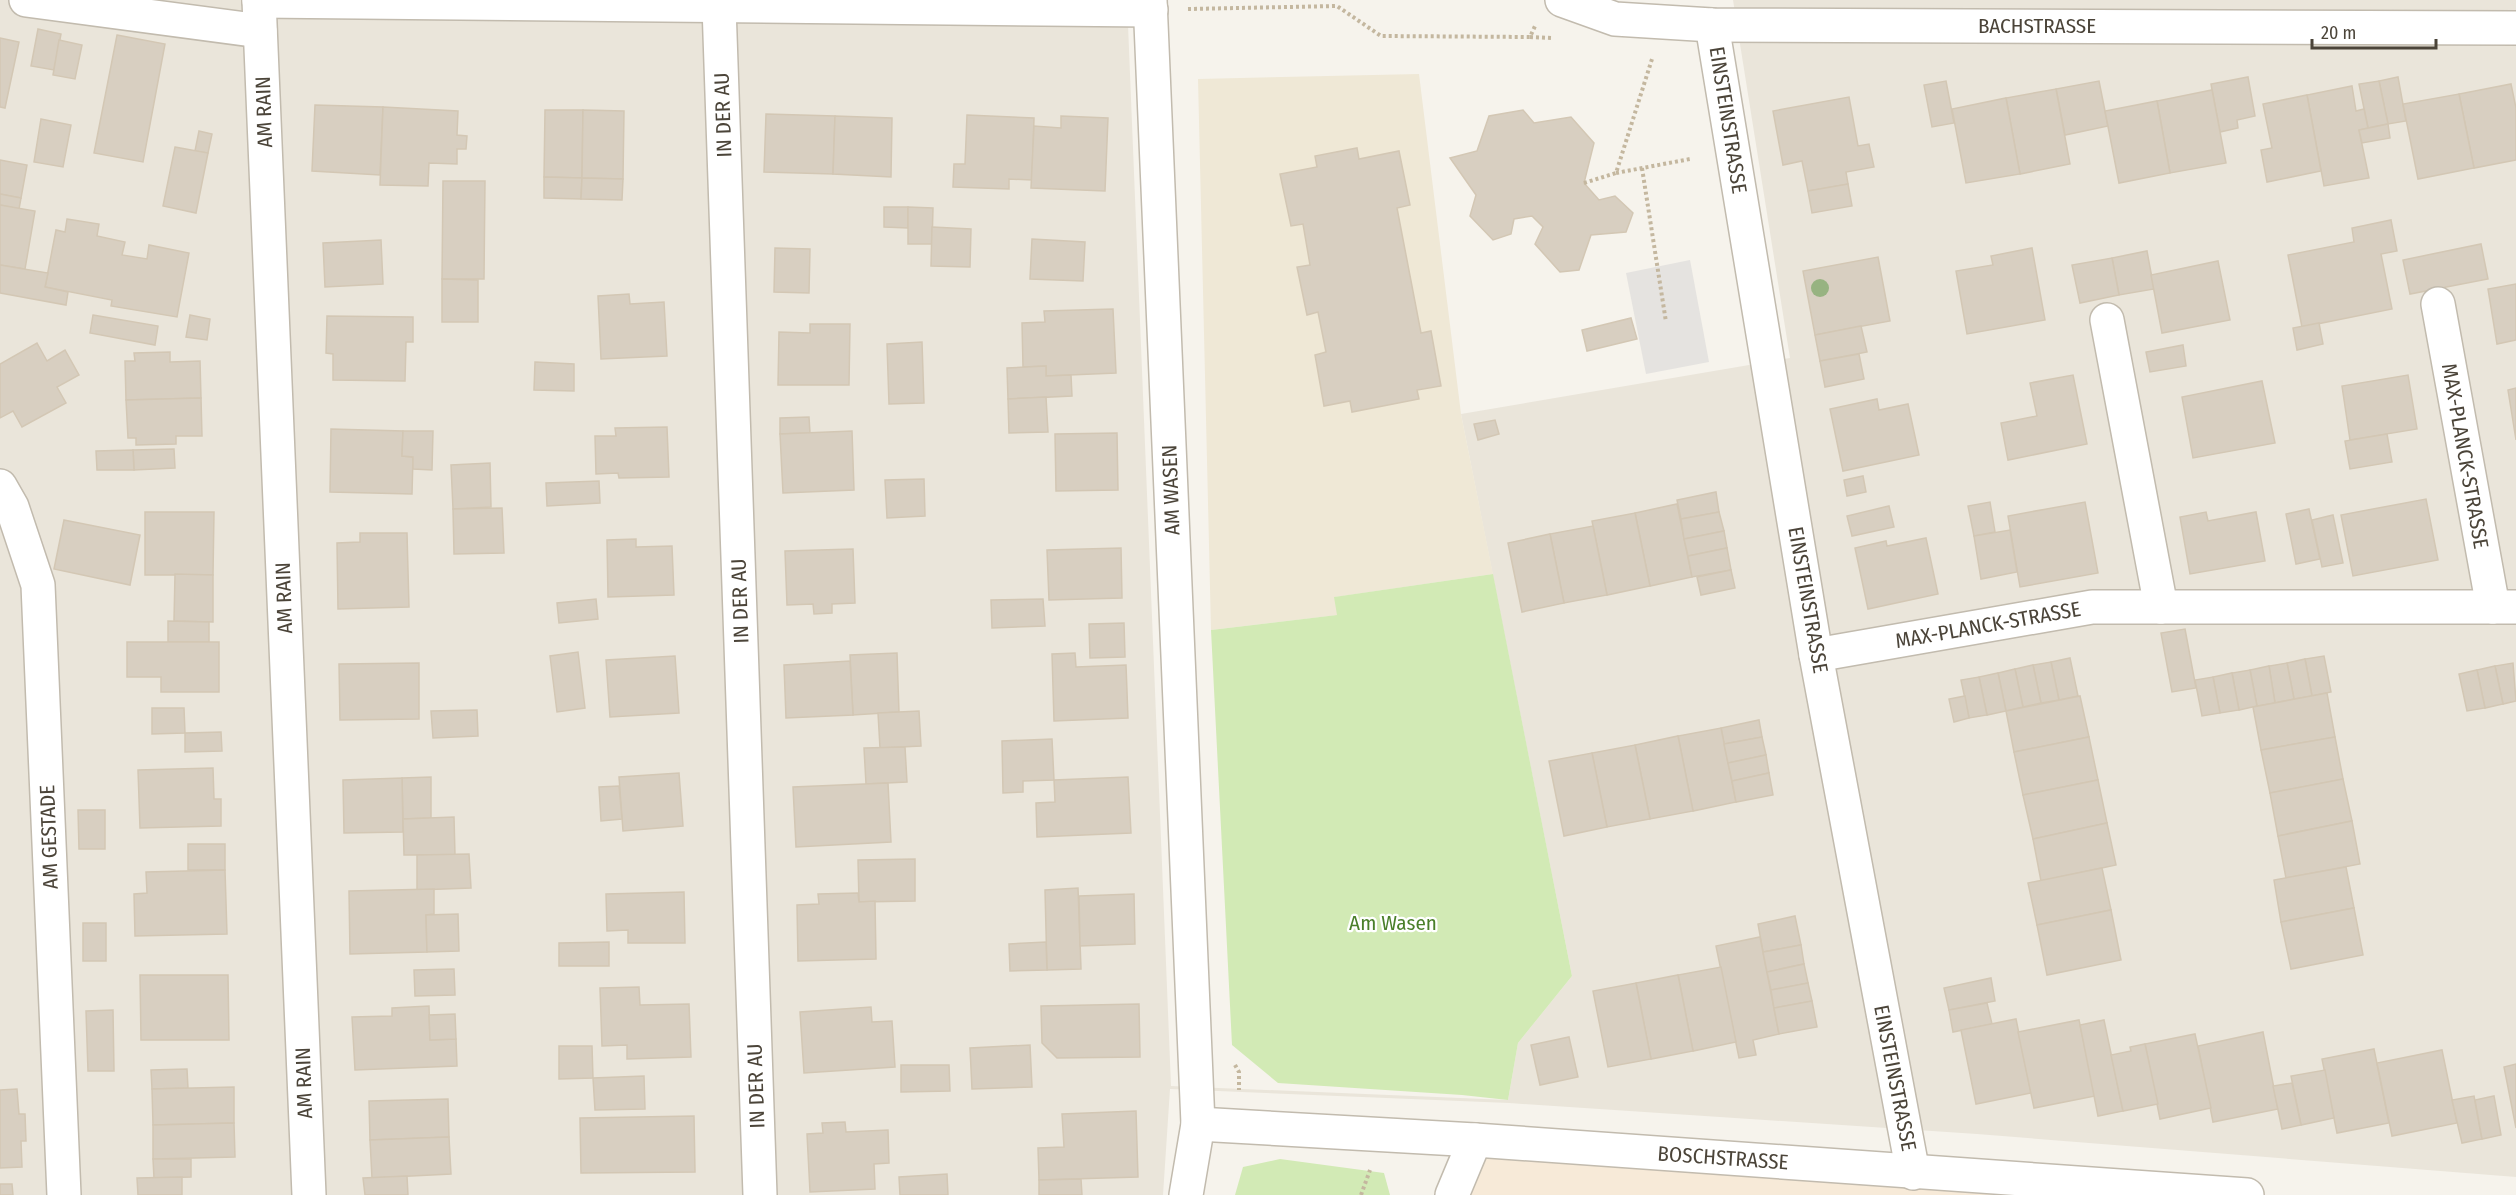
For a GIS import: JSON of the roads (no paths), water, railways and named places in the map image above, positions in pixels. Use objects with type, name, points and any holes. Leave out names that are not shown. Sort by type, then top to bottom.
[{"type":"street","points":[[26,0],[260,11],[719,6],[1150,5]]},
{"type":"street","name":"AM WASEN","points":[[1150,5],[1198,1124],[1186,1195]]},
{"type":"street","name":"IN DER AU","points":[[719,6],[760,1195]]},
{"type":"street","name":"BACHSTRASSE","points":[[1550,9],[1615,19],[1712,25],[2516,28]]},
{"type":"street","name":"AM RAIN","points":[[260,11],[309,1195]]},
{"type":"street","name":"EINSTEINSTRASSE","points":[[1712,25],[1816,655],[1913,1173]]},
{"type":"street","name":"MAX-PLANCK-STRASSE","points":[[1816,655],[2092,607],[2504,607],[2438,304]]},
{"type":"street","points":[[2107,320],[2161,607]]},
{"type":"street","name":"AM GESTADE","points":[[0,486],[12,507],[38,585],[64,1195]]},
{"type":"street","name":"BOSCHSTRASSE","points":[[1198,1124],[1475,1140],[2247,1195]]},
{"type":"street","points":[[1452,1195],[1475,1140]]},
{"type":"park label","name":"Am Wasen","points":[[1393,923]]}]
